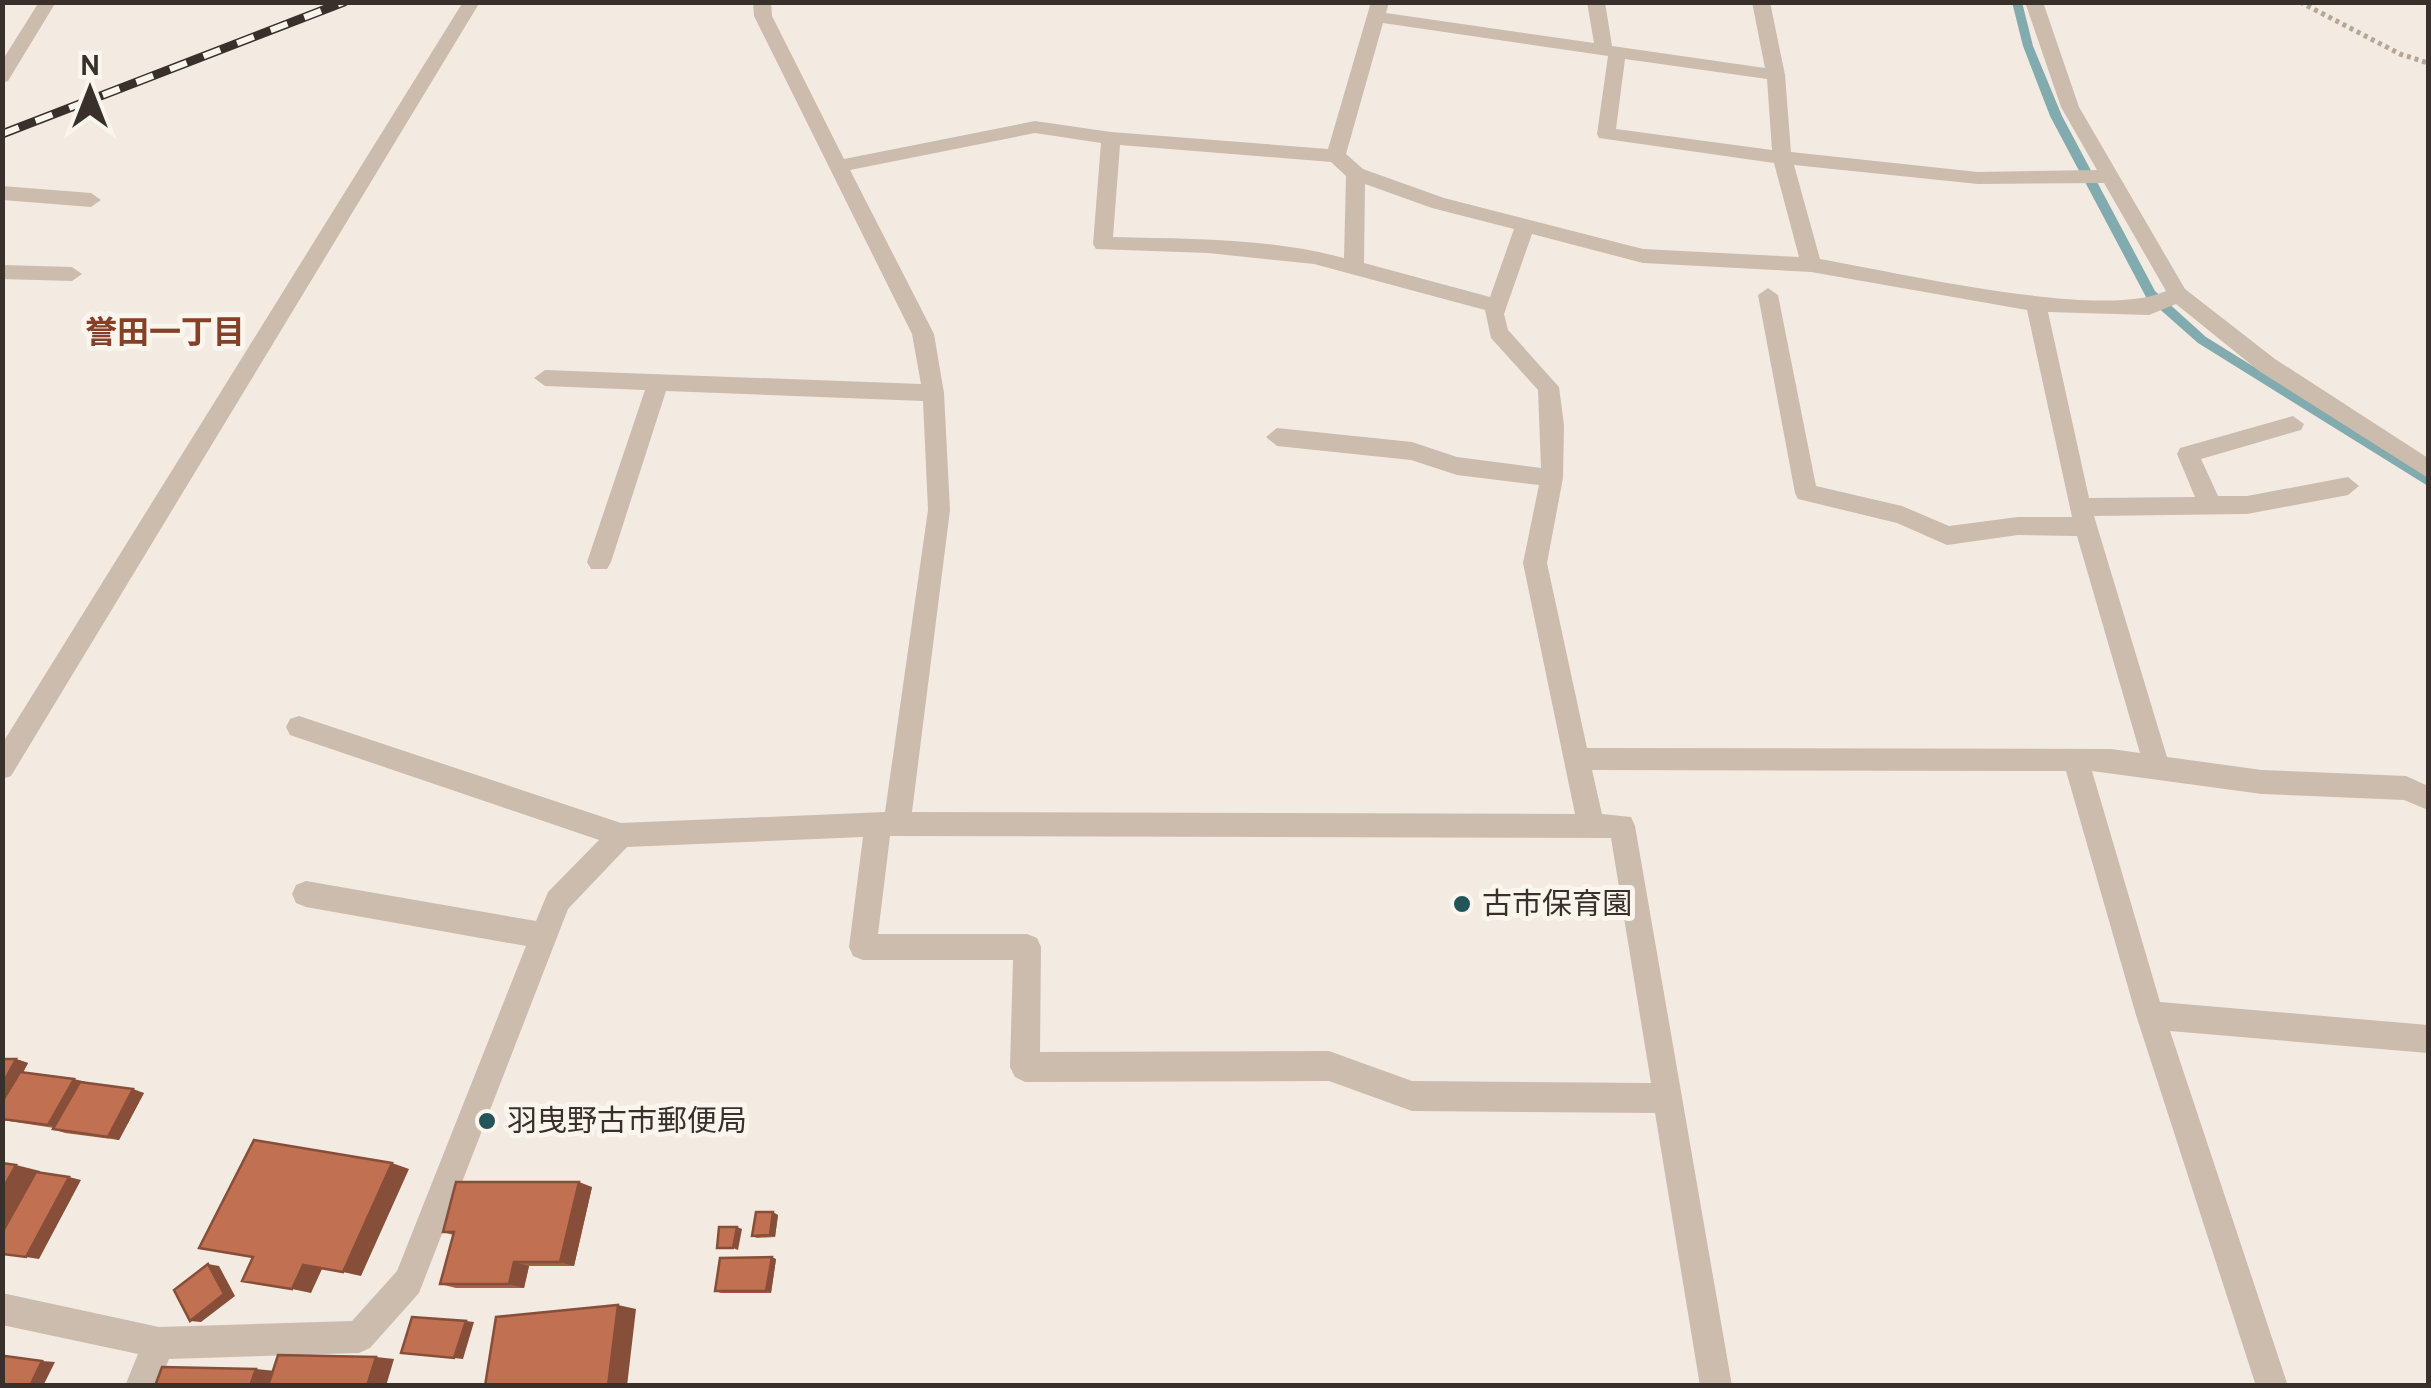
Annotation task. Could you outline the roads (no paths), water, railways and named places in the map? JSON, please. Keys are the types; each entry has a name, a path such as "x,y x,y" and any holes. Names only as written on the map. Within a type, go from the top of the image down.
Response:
{"street":[{"path":"2,77 48,2"},
{"path":"2,768 472,2"},
{"path":"762,2 764,16 923,334 933,393 940,510 888,825 863,947 1027,947 1025,1067 1329,1066 1412,1096 1669,1098"},
{"path":"1596,2 1610,52 1606,134 1978,178 2110,176"},
{"path":"1761,2 1776,75 1782,156 1811,265"},
{"path":"2034,2 2070,107 2178,294 2266,364 2428,469"},
{"path":"1336,156 1377,10 1610,52 1776,75"},
{"path":"840,166 1035,127 1111,138 1336,156 1356,174 1439,203 1643,256 1811,265 2036,304 2149,308 2178,294"},
{"path":"1111,138 1103,244 1208,246 1314,257 1497,306"},
{"path":"1354,268 1356,174"},
{"path":"2,193 91,200"},
{"path":"1526,224 1494,314 1498,333 1548,387 1553,425 1552,478 1535,563 1591,826"},
{"path":"2,272 72,274"},
{"path":"1768,294 1806,493 1902,515 1947,536 2083,517 2247,506 2348,486"},
{"path":"2036,304 2083,517 2157,768"},
{"path":"545,378 933,393"},
{"path":"600,562 658,382"},
{"path":"2211,506 2188,454 2293,424"},
{"path":"1277,436 1412,450 1457,466 1552,478"},
{"path":"299,726 621,835 888,825 1622,826 1716,1386"},
{"path":"1577,759 2076,760 2262,782 2406,788 2428,798"},
{"path":"2076,760 2150,1014 2272,1386"},
{"path":"2,1309 159,1343 360,1337 408,1282 558,901 621,835"},
{"path":"306,894 544,936"},
{"path":"2150,1014 2428,1039"},
{"path":"142,1386 159,1343"}],"waterway":[{"path":"2017,2 2028,46 2056,116 2150,294 2202,340 2428,481"}],"railway":[{"path":"2,134 344,2"}],"place":[{"name":"古市保育園","path":"1462,904"},
{"name":"羽曳野古市郵便局","path":"487,1121"}],"district":[{"name":"誉田一丁目","path":"165,332"}]}
